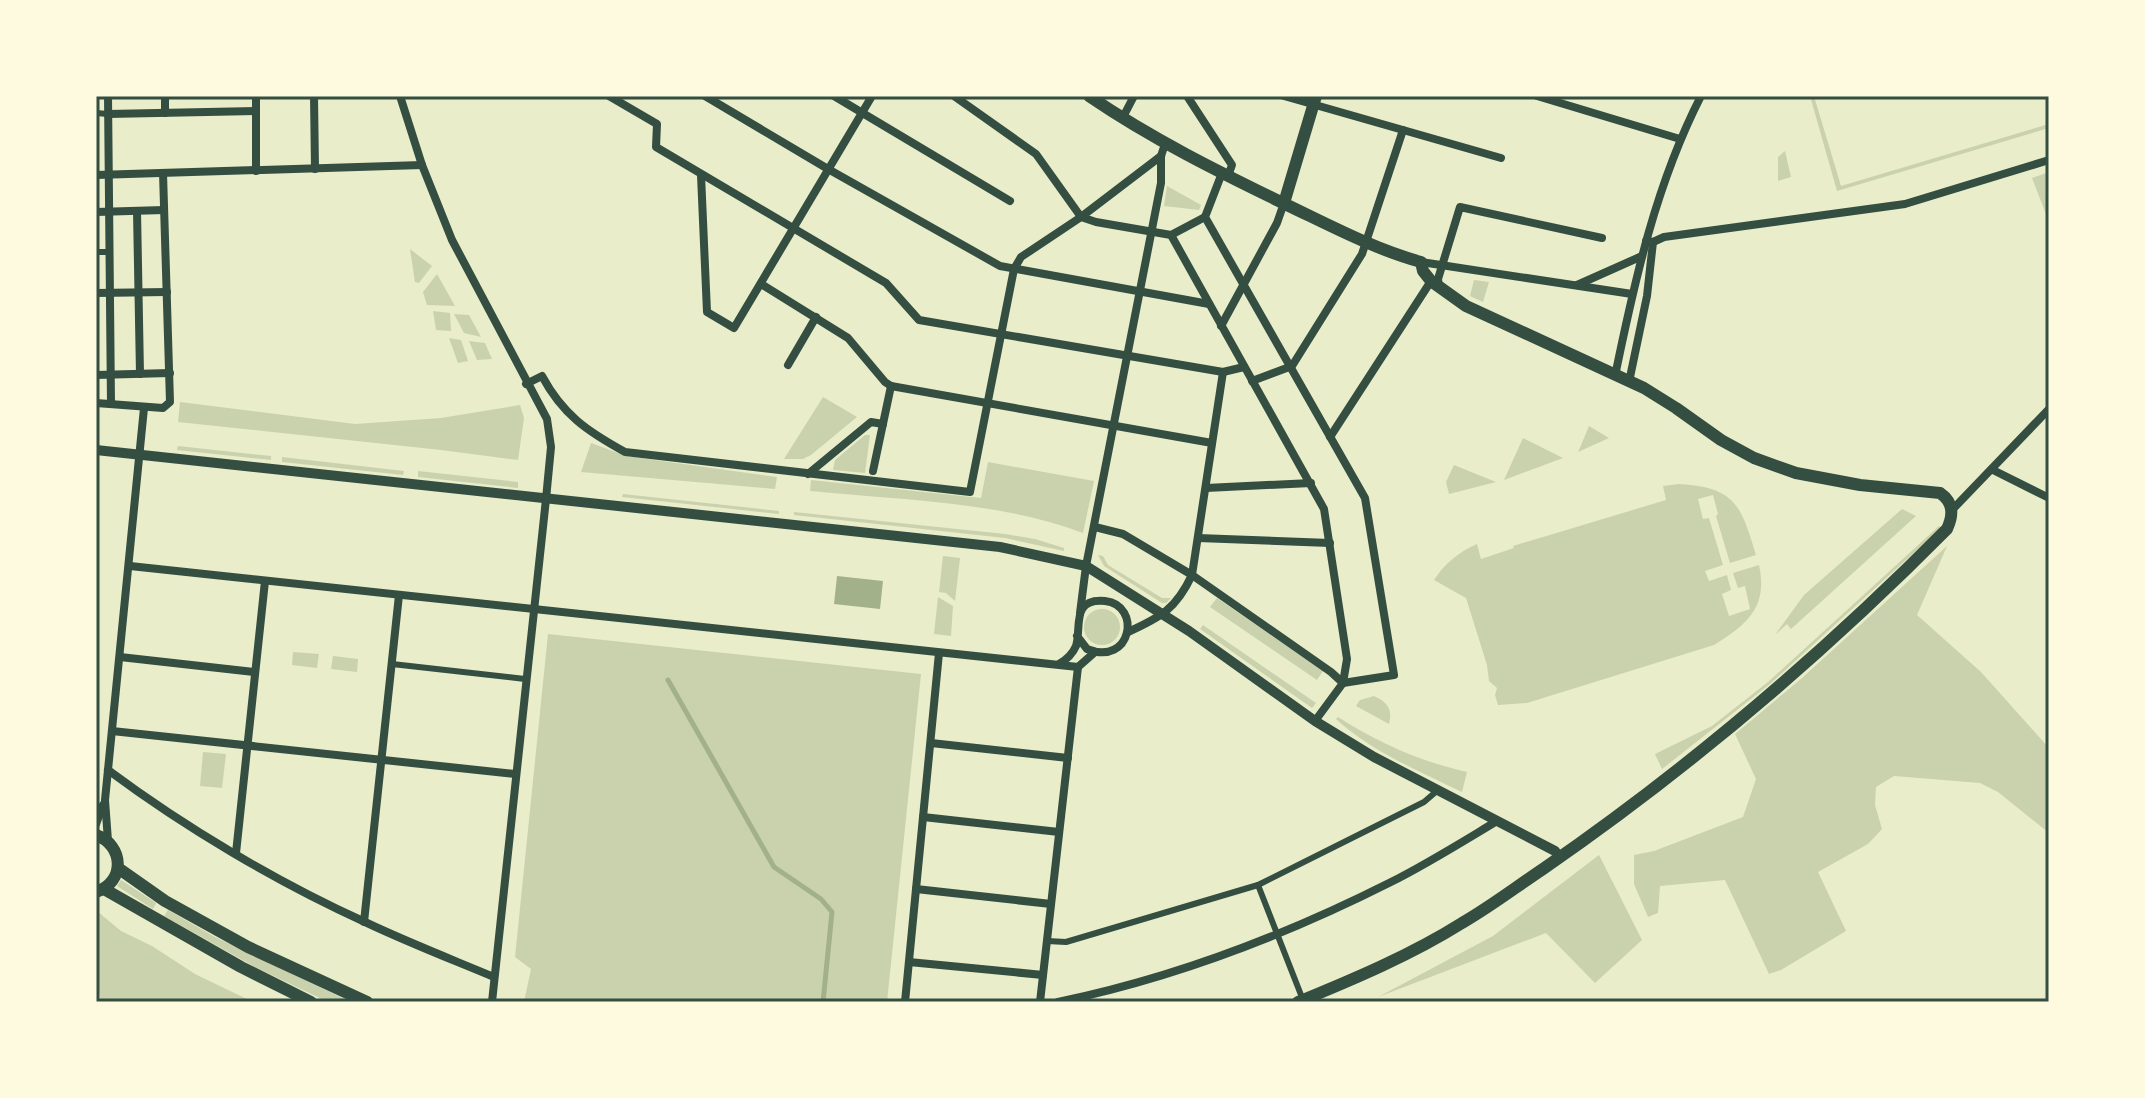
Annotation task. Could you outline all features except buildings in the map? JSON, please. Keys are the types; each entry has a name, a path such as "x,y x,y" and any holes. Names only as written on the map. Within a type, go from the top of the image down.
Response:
{"main road":[{"path":"1089,96 1163,150 1225,174 1366,243 1421,262 1423,271 1435,284 1466,306 1629,382 1754,458 1796,473 1860,485 1940,493 1949,499 1952,510 1952,520 1947,529 1832,639 1719,738 1598,831 1462,924 1384,965 1300,1001"},
{"path":"1284,203 1314,100"},
{"path":"100,890 111,884 118,868 116,852 102,838"},
{"path":"118,868 165,901 248,947 367,1002"},
{"path":"100,890 311,1002"}],"street":[{"path":"108,96 111,404"},
{"path":"165,96 165,113"},
{"path":"256,96 256,171"},
{"path":"314,96 315,169"},
{"path":"400,96 422,165 452,240 547,419 550,433 546,499 492,1002"},
{"path":"609,96 657,124 656,147 886,283 919,320 1223,372 1244,367"},
{"path":"705,96 989,261 1014,269 1209,304"},
{"path":"834,96 1010,201"},
{"path":"701,175 707,312 734,328 872,96"},
{"path":"954,96 1036,154 1081,217 1171,235 1205,217 1232,165 1187,96"},
{"path":"1122,119 1134,96"},
{"path":"1284,96 1314,100 1501,158"},
{"path":"1537,96 1680,139"},
{"path":"1615,376 1642,256 1650,241 1680,139 1701,96"},
{"path":"96,113 256,111"},
{"path":"1252,381 1292,366 1362,254 1403,130"},
{"path":"526,384 542,376 555,399 587,431 625,452 970,492 1014,269 1021,257 1081,217 1163,150"},
{"path":"1059,664 1075,647 1086,566 1161,183 1163,150"},
{"path":"1650,241 1905,204 2049,160"},
{"path":"96,175 422,165"},
{"path":"96,403 163,408 170,402 163,173"},
{"path":"1221,326 1277,223 1284,203"},
{"path":"1330,437 1438,279 1460,207 1602,238"},
{"path":"96,212 164,210"},
{"path":"137,211 140,374"},
{"path":"1205,217 1365,498 1394,675 1343,683"},
{"path":"1171,235 1324,509 1347,659 1343,683 1315,721"},
{"path":"1629,382 1647,296 1650,241"},
{"path":"96,252 109,252"},
{"path":"1576,285 1642,256"},
{"path":"1421,262 1632,294"},
{"path":"761,284 848,338 891,386 1212,443"},
{"path":"96,293 167,292"},
{"path":"788,365 816,317"},
{"path":"1128,632 1164,615 1182,597 1192,575 1223,372"},
{"path":"96,375 170,373"},
{"path":"873,471 891,386"},
{"path":"102,838 144,408"},
{"path":"1952,510 2049,409"},
{"path":"808,474 871,422 883,424"},
{"path":"96,450 1000,547 1086,566 1164,615 1315,721 1374,757 1555,851 1559,857"},
{"path":"1993,470 2049,498"},
{"path":"1206,488 1311,483"},
{"path":"1095,527 1123,534 1192,575 1343,683"},
{"path":"1198,538 1330,543"},
{"path":"130,566 1078,667"},
{"path":"236,853 265,581"},
{"path":"364,922 399,595"},
{"path":"1077,636 1087,649 1112,652 1125,640 1128,632 1125,614 1111,603 1094,602 1080,613"},
{"path":"1040,1002 1078,667 1095,652"},
{"path":"905,1002 939,653"},
{"path":"120,657 254,672"},
{"path":"392,664 525,679"},
{"path":"112,731 515,774"},
{"path":"931,743 1068,758"},
{"path":"108,770 236,853 364,922 494,977"},
{"path":"1047,941 1066,942 1258,885 1424,802 1438,790"},
{"path":"96,824 105,800"},
{"path":"923,817 1059,832"},
{"path":"1058,1002 1159,976 1277,936 1393,881 1497,821"},
{"path":"1258,885 1300,1001"},
{"path":"916,889 1051,904"},
{"path":"909,962 1043,975"}],"shaded area":[{"path":"1810,96 1814,96 1841,186 2049,124 2049,128 1837,191"},
{"path":"1785,151 1791,177 1778,181 1778,157"},
{"path":"2049,172 2049,222 2032,178"},
{"path":"1167,186 1201,205 1199,210 1164,206"},
{"path":"410,249 432,266 419,283 415,282"},
{"path":"437,274 455,306 427,305 423,292"},
{"path":"1474,280 1489,282 1483,302 1470,296"},
{"path":"433,311 450,313 451,331 436,330"},
{"path":"454,314 469,315 481,337 464,333"},
{"path":"449,338 461,340 468,361 458,363"},
{"path":"469,341 485,343 492,359 477,360"},
{"path":"823,397 857,417 811,455 803,459 784,459"},
{"path":"180,402 355,424 441,418 520,405 524,418 518,460 178,422"},
{"path":"1589,426 1609,438 1578,452 1579,450"},
{"path":"865,435 870,435 865,473 833,470 835,460"},
{"path":"1523,438 1563,458 1504,480"},
{"path":"591,443 626,456 777,477 775,489 581,472"},
{"path":"178,446 271,456 271,460 177,450"},
{"path":"282,457 404,471 403,475 282,462"},
{"path":"988,462 1094,481 1083,533 1051,522 983,508 810,491 811,480 981,498"},
{"path":"1454,465 1496,482 1449,494 1446,482"},
{"path":"418,471 518,482 518,488 418,477"},
{"path":"1679,484 1713,489 1724,495 1733,502 1746,524 1756,555 1730,563 1713,495 1698,499 1703,519 1709,518 1723,565 1705,571 1709,581 1727,575 1731,590 1722,594 1729,616 1750,609 1745,586 1738,588 1733,573 1759,565 1761,592 1746,622 1714,645 1527,703 1498,705 1495,695 1497,688 1489,681 1466,598 1434,580 1443,568 1458,554 1477,544 1481,559 1513,546 1666,500 1663,486"},
{"path":"623,494 779,511 779,514 622,497"},
{"path":"1902,509 1916,516 1791,629 1787,624 1775,635 1804,595"},
{"path":"794,512 1005,534 1035,539 1064,548 1064,551 1005,538 794,515"},
{"path":"1939,526 1941,528 1770,684 1662,769 1655,754 1712,726 1768,682"},
{"path":"1947,546 1917,615 1981,672 2049,748 2049,833 1998,792 1980,783 1894,776 1876,787 1875,805 1882,829 1868,844 1818,872 1846,931 1781,970 1769,974 1725,880 1660,886 1658,913 1648,917 1634,884 1634,855 1654,851 1743,817 1756,779 1735,734 1802,678"},
{"path":"1098,555 1103,556 1108,565 1162,598 1171,598 1162,603 1104,566"},
{"path":"943,556 960,558 955,601 946,593 939,592"},
{"path":"837,576 883,581 880,609 834,604"},
{"path":"938,597 953,606 951,636 934,634"},
{"path":"1217,598 1323,671 1317,680 1210,607"},
{"path":"1102,609 1115,614 1120,627 1115,640 1102,645 1089,640 1084,627 1089,614"},
{"path":"1203,625 1316,703 1312,708 1200,629"},
{"path":"548,634 921,674 887,1002 524,1002 531,969 515,957"},
{"path":"293,652 319,654 317,668 292,665"},
{"path":"333,656 358,659 357,672 331,669"},
{"path":"1374,696 1388,707 1389,724 1356,706 1360,700"},
{"path":"1338,717 1400,750 1467,772 1462,792 1380,751 1350,731 1336,719"},
{"path":"203,752 226,754 222,788 200,786"},
{"path":"1599,855 1642,940 1595,983 1546,933 1378,997 1493,936"},
{"path":"121,880 156,903 153,909 117,886"},
{"path":"168,910 215,937 351,1002 328,1002 257,968 164,916"},
{"path":"97,911 121,931 152,946 195,974 253,1002 101,1002 96,975"}],"waterway":[{"path":"668,680 774,867 821,899 832,912 823,1002"}]}
